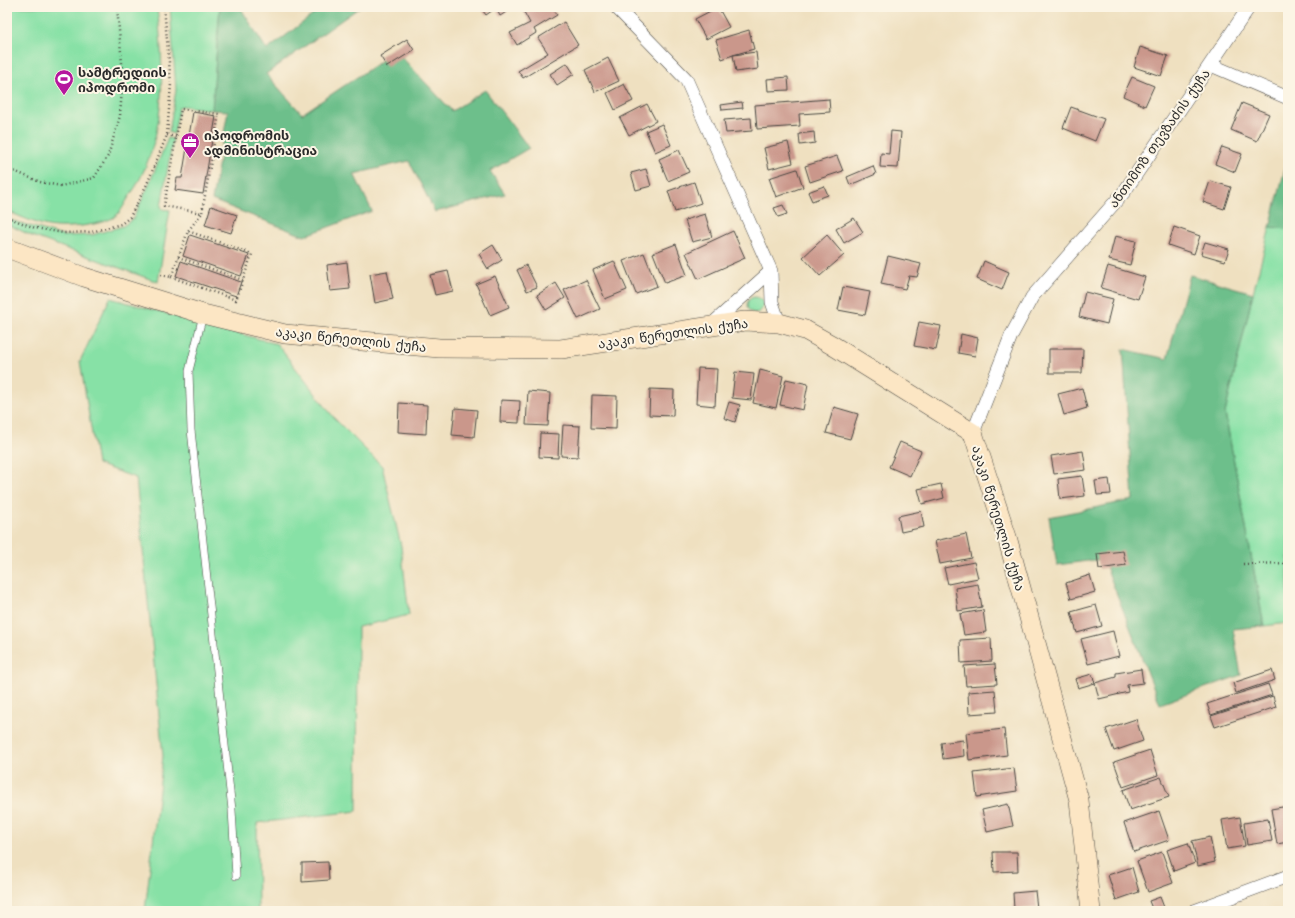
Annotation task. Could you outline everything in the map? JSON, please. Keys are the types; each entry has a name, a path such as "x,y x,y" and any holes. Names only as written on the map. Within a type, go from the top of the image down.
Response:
{"street":[{"path":"616,7 686,79 771,271 772,302 779,322"},
{"name":"ანთიმოზ თევზაძის ქუჩა","path":"973,433 1011,336 1032,297 1124,192 1249,7"},
{"path":"1211,65 1288,98"},
{"name":"აკაკი წერეთლის ქუჩა","path":"7,248 84,277 203,314 285,334 439,348 561,349 746,321 779,322 805,330 832,345 973,433 1007,537 1079,800 1091,911"},
{"path":"709,326 771,271"},
{"path":"1194,911 1288,876"}],"lane":[{"path":"203,314 190,371 192,430 232,810 236,876"}],"path":[{"path":"7,168 40,182 61,186 94,178 108,156 120,116 123,75 116,7"},
{"path":"7,217 35,228 64,233 91,232 121,224 130,217 147,184 167,135 171,84 164,7"},
{"path":"170,278 188,231 202,212 219,114 181,109 164,206 202,212"},
{"path":"167,135 176,137"},
{"path":"161,276 236,300 252,254 188,231"},
{"path":"178,257 244,280"},
{"path":"1243,564 1288,563"}],"green space":[{"name":"სამტრედიის იპოდრომი","path":"7,7 157,7 160,31 162,81 157,130 151,153 141,176 120,211 112,218 88,225 56,227 37,223 7,211"},
{"path":"170,7 220,7 212,110 183,106 179,107 174,134 169,132 176,90"},
{"path":"220,7 240,7 267,50 323,7 360,7 266,74 302,114 396,51 452,111 485,90 529,148 490,171 505,194 435,212 409,161 354,174 372,211 304,236 212,200 228,111 212,110"},
{"path":"168,138 173,139 161,206 162,209 170,210 158,282 32,236 7,224 7,219 63,236 92,235 123,226 133,219"},
{"path":"1288,157 1288,229 1270,227"},
{"path":"1270,227 1288,229 1288,623 1264,626 1225,413"},
{"path":"1190,275 1253,293 1225,413 1264,626 1233,629 1241,675 1160,704 1103,559 1057,565 1049,517 1133,500 1123,349 1167,359"},
{"path":"755,297 762,302 763,305 758,312 755,313 748,308 747,305 752,298"},
{"path":"110,298 277,344 335,419 382,466 401,546 409,615 358,627 357,811 257,823 258,911 145,911 163,756 136,478 97,464 80,361"}],"building":[{"path":"480,7 514,7 500,16 496,8 486,15"},
{"path":"532,7 552,7 557,15 534,29 536,33 517,45 510,33 530,23 524,12"},
{"path":"718,7 729,27 706,39 695,19"},
{"path":"564,22 578,45 523,78 518,71 548,53 538,38"},
{"path":"749,30 754,49 722,59 716,40"},
{"path":"407,39 414,50 387,67 380,56"},
{"path":"1140,47 1168,56 1161,76 1134,67"},
{"path":"756,52 758,69 736,72 733,55"},
{"path":"608,58 619,81 595,92 585,70"},
{"path":"567,63 574,74 557,85 550,74"},
{"path":"788,77 789,90 768,91 767,79"},
{"path":"1132,77 1154,86 1145,106 1123,96"},
{"path":"624,84 633,101 615,110 607,93"},
{"path":"829,99 830,112 799,114 800,126 757,129 755,105"},
{"path":"742,102 743,108 722,110 721,105"},
{"path":"1242,103 1269,114 1257,141 1231,130"},
{"path":"647,104 656,121 629,135 620,118"},
{"path":"1071,107 1104,119 1095,141 1063,128"},
{"path":"193,112 216,116 203,194 175,190 177,178 182,178"},
{"path":"751,118 752,131 726,133 724,120"},
{"path":"662,124 671,145 655,152 646,131"},
{"path":"891,131 901,132 898,168 880,167 881,153 889,154"},
{"path":"814,132 815,143 800,145 799,134"},
{"path":"788,142 793,163 769,169 764,148"},
{"path":"1222,147 1242,154 1235,172 1215,164"},
{"path":"679,150 689,172 668,181 659,159"},
{"path":"837,156 843,171 810,182 805,166"},
{"path":"873,166 876,174 850,185 847,177"},
{"path":"646,169 651,186 636,190 631,173"},
{"path":"797,169 803,187 776,197 769,178"},
{"path":"1210,181 1231,187 1224,209 1203,202"},
{"path":"694,182 701,203 675,212 668,191"},
{"path":"824,186 828,195 812,201 808,192"},
{"path":"783,205 787,214 778,217 774,208"},
{"path":"211,206 237,215 231,233 205,225"},
{"path":"705,214 712,237 692,242 685,220"},
{"path":"854,218 863,232 844,243 836,229"},
{"path":"1174,227 1200,236 1194,254 1168,245"},
{"path":"733,231 745,258 698,279 686,253"},
{"path":"190,235 249,255 241,276 183,256"},
{"path":"827,235 844,255 820,276 803,257"},
{"path":"1115,236 1136,241 1130,265 1109,260"},
{"path":"1205,242 1229,249 1225,261 1201,254"},
{"path":"676,244 687,275 665,283 653,253"},
{"path":"493,245 502,260 488,269 479,254"},
{"path":"644,253 657,286 636,294 623,261"},
{"path":"888,256 921,264 917,277 909,276 905,289 881,284"},
{"path":"181,261 241,282 236,296 176,276"},
{"path":"614,261 627,290 605,299 593,270"},
{"path":"984,261 1009,272 1002,290 977,279"},
{"path":"347,262 350,289 330,291 327,265"},
{"path":"526,265 537,287 527,291 517,270"},
{"path":"1108,266 1145,277 1138,299 1101,288"},
{"path":"387,271 393,299 375,303 370,274"},
{"path":"448,271 453,291 435,295 430,275"},
{"path":"495,276 509,307 490,315 476,284"},
{"path":"586,280 600,309 578,319 564,290"},
{"path":"556,283 565,298 546,310 537,295"},
{"path":"843,287 870,292 865,315 838,310"},
{"path":"1085,292 1113,299 1107,324 1079,317"},
{"path":"919,322 941,326 936,350 914,346"},
{"path":"961,334 978,338 975,356 958,353"},
{"path":"1049,349 1083,349 1082,373 1049,373"},
{"path":"698,368 717,369 715,406 696,404"},
{"path":"760,370 783,376 776,408 753,403"},
{"path":"735,372 754,374 751,400 732,398"},
{"path":"786,379 808,384 803,410 780,405"},
{"path":"1082,388 1087,408 1064,415 1058,394"},
{"path":"650,389 674,390 673,416 649,415"},
{"path":"528,391 550,393 548,426 526,425"},
{"path":"592,395 617,396 616,429 591,428"},
{"path":"501,400 520,401 519,423 500,422"},
{"path":"729,402 740,405 735,422 724,418"},
{"path":"399,403 427,405 426,434 398,432"},
{"path":"834,407 858,414 850,439 826,433"},
{"path":"455,408 477,410 474,437 452,435"},
{"path":"563,425 580,426 578,457 561,456"},
{"path":"540,433 559,434 558,458 539,457"},
{"path":"900,442 921,451 910,476 889,467"},
{"path":"1083,451 1086,470 1054,474 1051,456"},
{"path":"1082,476 1085,496 1060,499 1058,479"},
{"path":"1109,479 1111,494 1097,495 1095,481"},
{"path":"941,484 944,498 922,504 918,489"},
{"path":"921,511 924,527 901,532 898,516"},
{"path":"966,534 971,558 940,564 935,541"},
{"path":"1123,551 1126,565 1099,569 1097,554"},
{"path":"974,562 978,578 948,584 944,568"},
{"path":"1090,575 1095,592 1071,599 1066,583"},
{"path":"978,584 982,607 958,611 955,588"},
{"path":"1096,605 1102,626 1077,633 1071,612"},
{"path":"983,610 986,632 964,635 960,614"},
{"path":"1113,631 1119,656 1088,664 1081,639"},
{"path":"991,638 992,661 961,663 960,640"},
{"path":"995,664 997,684 966,686 964,666"},
{"path":"1141,669 1143,683 1127,685 1128,692 1099,699 1095,683 1116,677 1116,673"},
{"path":"1272,670 1275,680 1236,693 1233,683"},
{"path":"1092,674 1095,683 1078,688 1075,679"},
{"path":"1268,684 1272,695 1211,715 1207,704"},
{"path":"995,690 997,712 969,714 968,692"},
{"path":"1273,696 1276,707 1215,727 1211,716"},
{"path":"1136,719 1143,741 1114,751 1106,729"},
{"path":"1004,729 1007,755 969,760 966,733"},
{"path":"963,740 964,756 943,759 941,743"},
{"path":"1150,750 1158,775 1123,787 1114,762"},
{"path":"1014,768 1017,791 977,797 974,773"},
{"path":"1161,777 1169,797 1130,810 1123,790"},
{"path":"1008,804 1013,826 987,832 982,810"},
{"path":"1288,806 1288,842 1277,844 1271,809"},
{"path":"1159,811 1169,840 1134,852 1124,823"},
{"path":"1240,817 1245,846 1227,849 1222,820"},
{"path":"1268,819 1272,841 1247,845 1244,823"},
{"path":"1210,837 1215,862 1198,866 1192,841"},
{"path":"1188,843 1195,863 1174,871 1167,850"},
{"path":"993,852 1017,852 1018,871 994,872"},
{"path":"1162,852 1173,883 1148,892 1137,861"},
{"path":"328,862 329,880 302,882 302,863"},
{"path":"1132,867 1139,892 1116,900 1108,875"},
{"path":"1035,891 1037,908 1014,909 1013,893"},
{"path":"1160,897 1165,910 1153,911 1149,901"}],"place":[{"name":"სამტრედიის იპოდრომი","path":"64,96"},
{"name":"იპოდრომის ადმინისტრაცია","path":"190,159"}]}
